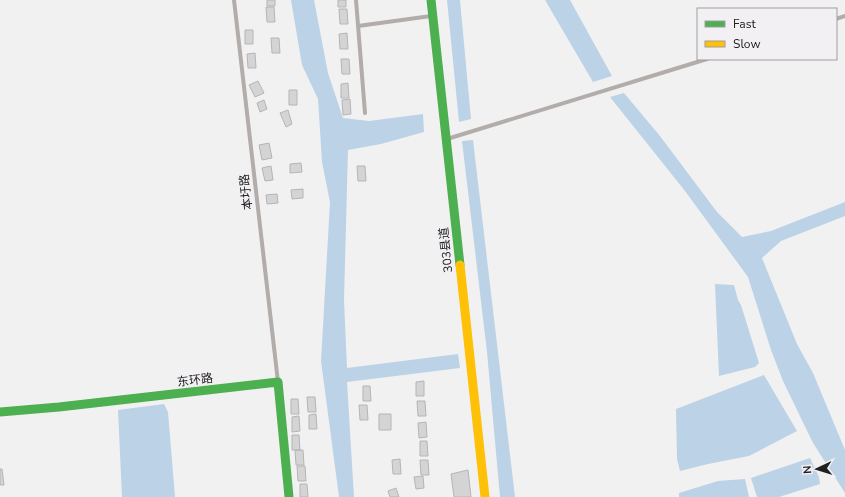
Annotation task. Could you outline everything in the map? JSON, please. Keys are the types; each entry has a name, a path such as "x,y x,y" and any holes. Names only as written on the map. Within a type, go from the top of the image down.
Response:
{"main road":[{"name":"303县道","path":"432,0 485,497"},
{"name":"东环路","path":"0,412 60,408 278,382"},
{"path":"278,382 289,497"}],"lane":[{"name":"本圩路","path":"234,0 278,382"},
{"path":"356,0 366,113"},
{"path":"358,26 433,16"},
{"path":"446,139 703,60"}],"water":[{"path":"291,0 314,0 328,73 343,118 369,121 423,114 424,132 381,144 348,150 344,300 347,368 458,354 460,368 347,382 354,497 339,497 321,361 330,202 322,162 318,99 302,65"},
{"path":"447,0 460,0 471,119 459,122"},
{"path":"545,0 570,0 612,76 593,82"},
{"path":"624,93 660,136 717,212 742,237 771,231 845,202 845,216 781,241 762,258 797,344 813,373 845,450 845,493 813,443 783,381 771,350 748,277 685,191 610,97"},
{"path":"473,140 515,497 500,497 487,352 462,141"},
{"path":"715,284 734,285 759,363 755,367 719,376"},
{"path":"764,375 797,431 749,456 680,471 677,459 676,409"},
{"path":"164,404 168,412 175,497 122,497 118,410"},
{"path":"810,458 819,477 820,484 779,497 757,497 751,478"},
{"path":"745,479 749,497 679,497 679,493 718,481"}],"building":[{"path":"267,0 275,0 275,6 267,6"},
{"path":"338,0 346,0 346,7 338,7"},
{"path":"266,7 274,7 275,22 267,22"},
{"path":"339,9 347,9 348,24 340,24"},
{"path":"245,30 253,30 253,44 245,44"},
{"path":"347,33 348,49 340,49 339,34"},
{"path":"271,38 279,38 280,53 272,53"},
{"path":"255,53 256,68 248,68 247,54"},
{"path":"341,59 349,59 350,74 342,74"},
{"path":"258,81 264,93 255,97 249,85"},
{"path":"348,83 349,98 341,98 341,84"},
{"path":"289,90 297,90 297,105 289,105"},
{"path":"350,99 351,114 343,115 342,100"},
{"path":"264,100 267,109 260,112 257,103"},
{"path":"288,110 292,124 286,127 280,113"},
{"path":"269,143 272,158 262,160 259,145"},
{"path":"301,163 302,172 290,173 290,164"},
{"path":"271,166 273,180 265,181 262,168"},
{"path":"357,166 365,166 366,181 358,181"},
{"path":"303,189 303,198 292,199 291,190"},
{"path":"277,194 278,203 267,204 266,195"},
{"path":"424,381 424,396 416,396 416,382"},
{"path":"363,386 370,386 371,401 363,401"},
{"path":"307,397 315,397 316,412 308,412"},
{"path":"291,399 298,399 299,414 291,414"},
{"path":"417,401 425,401 426,416 418,416"},
{"path":"359,405 367,405 368,420 360,420"},
{"path":"316,414 317,429 309,429 309,415"},
{"path":"379,414 391,414 391,430 379,430"},
{"path":"299,416 300,431 292,432 292,417"},
{"path":"426,422 427,437 419,438 418,423"},
{"path":"292,435 299,435 300,450 292,450"},
{"path":"420,441 427,441 428,456 420,456"},
{"path":"295,450 303,450 304,465 296,465"},
{"path":"400,459 401,474 393,474 392,460"},
{"path":"420,460 428,460 429,475 421,475"},
{"path":"297,466 305,466 306,481 298,481"},
{"path":"0,469 2,469 4,485 0,485"},
{"path":"468,470 471,497 454,497 451,474"},
{"path":"423,476 424,488 416,489 414,477"},
{"path":"300,484 307,484 308,497 300,497"},
{"path":"396,488 399,497 390,497 388,491"}],"traffic: fast":[{"path":"431,0 460,265"},
{"path":"0,412 59,407 278,382 289,497"}],"traffic: slow":[{"path":"460,265 485,497"}]}
